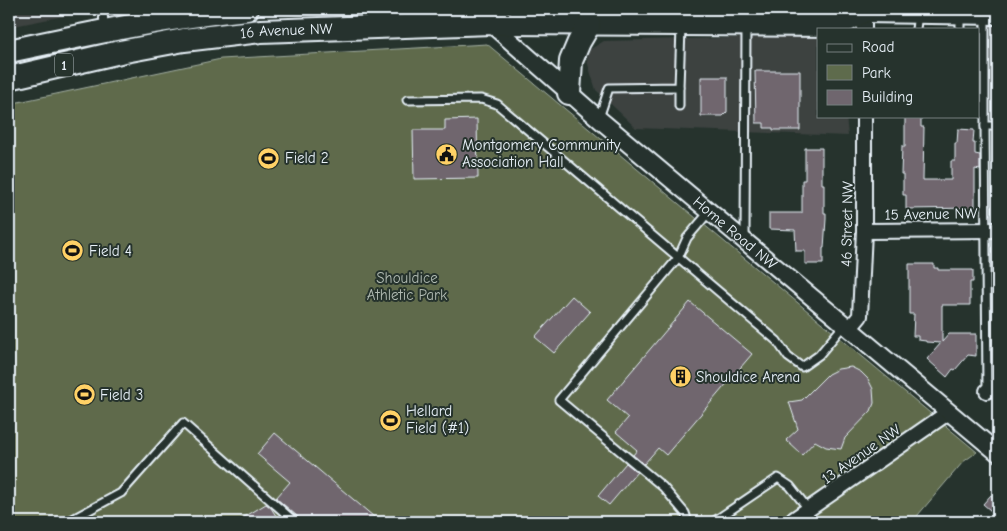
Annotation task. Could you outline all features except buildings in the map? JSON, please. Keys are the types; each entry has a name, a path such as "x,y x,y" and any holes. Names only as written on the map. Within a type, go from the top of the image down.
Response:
{"highway":[{"name":"16 Avenue NW","path":"9,52 104,19 247,9"},
{"name":"16 Avenue NW","path":"9,78 120,52 184,40 261,31 492,23 839,25 864,14 917,20 960,21 989,12"},
{"path":"569,93 571,61 590,25"}],"street":[{"name":"Home Road NW","path":"474,9 599,119 998,453"},
{"name":"46 Street NW","path":"848,326 860,316 864,232 864,118"},
{"name":"15 Avenue NW","path":"864,232 992,230"},
{"name":"13 Avenue NW","path":"790,522 949,412"}],"lane":[{"path":"989,12 985,126 992,230 993,388"},
{"path":"679,106 681,25"},
{"path":"745,242 746,25"},
{"path":"599,119 609,88 679,87"},
{"path":"407,100 481,99 497,104 777,341 788,357 802,367 819,355 848,326"},
{"path":"985,126 998,126"},
{"path":"688,522 685,513 662,487 559,400 678,258 687,238 710,212"},
{"path":"67,522 121,492 184,423 295,522"},
{"path":"713,522 778,478 790,486 809,510"}],"shaded area":[{"path":"9,9 99,9 9,27"},
{"path":"983,9 998,9 998,119 982,119 982,104 980,104 980,36 982,36"},
{"path":"817,36 817,118 846,118 848,136 636,128 596,90 587,61 589,50 604,41"}],"green space":[{"name":"Shouldice Athletic Park","path":"487,44 977,452 963,462 912,522 9,522 9,104 221,59"}],"place":[{"name":"Montgomery Community Association Hall","path":"446,154"},
{"name":"Field 2","path":"269,158"},
{"name":"Field 4","path":"73,251"},
{"name":"Shouldice Arena","path":"680,377"},
{"name":"Field 3","path":"84,395"},
{"name":"Hellard Field (#1)","path":"390,420"}]}
